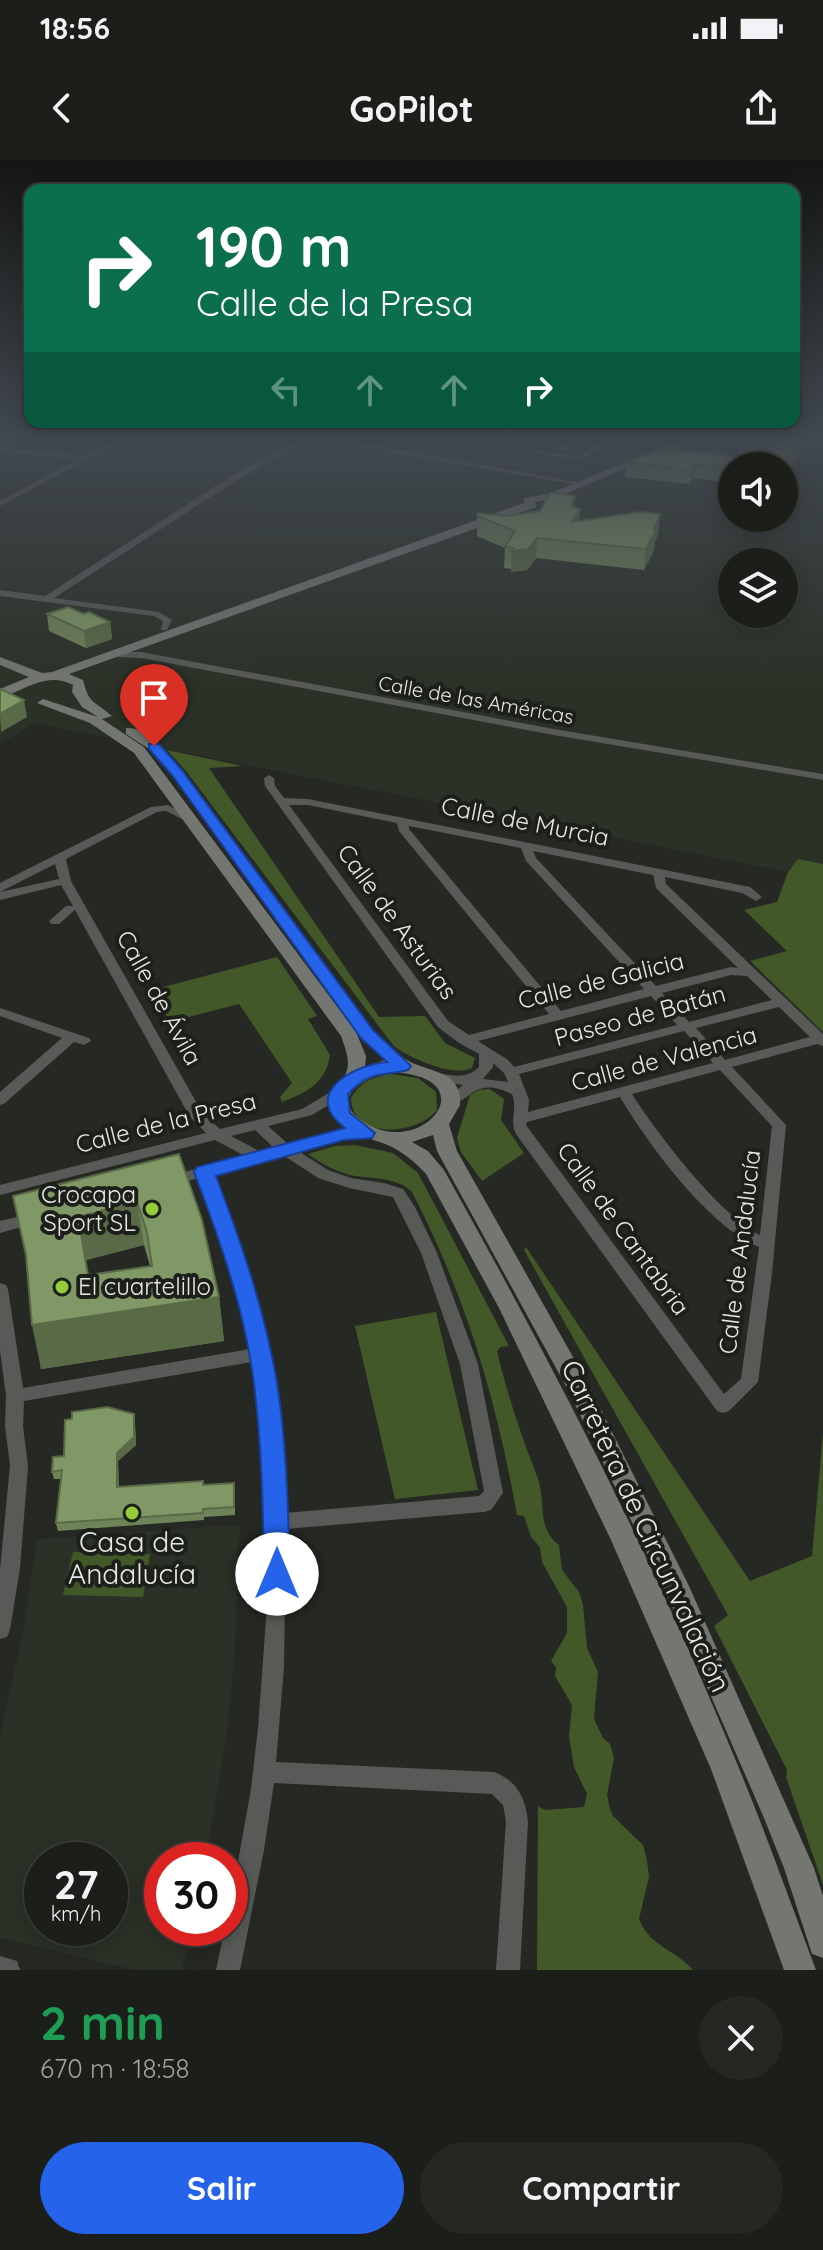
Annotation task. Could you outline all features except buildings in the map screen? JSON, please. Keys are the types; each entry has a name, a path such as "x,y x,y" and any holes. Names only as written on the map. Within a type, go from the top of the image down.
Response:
{"main road":[{"path":"0,694 486,519"},
{"path":"0,701 64,700 76,686 76,669 102,656"},
{"path":"0,661 22,672 47,676 76,686 95,710 154,746 367,1034 402,1066"},
{"path":"0,670 11,676 16,687 14,695 95,720 139,750 350,1036 357,1056 355,1075"},
{"path":"385,1066 402,1066 437,1077 445,1084 452,1100 447,1117 440,1124 409,1137 378,1136 341,1116 337,1104 339,1093 355,1075 385,1066"},
{"name":"Carretera de Circunvalación","path":"440,1124 447,1151 578,1386 676,1586 799,1868 823,1943"},
{"name":"Carretera de Circunvalación","path":"378,1136 421,1156 434,1170 510,1308 624,1540 719,1753 800,1970"}],"street":[{"path":"45,600 170,519"},
{"path":"0,593 156,614 168,620 164,628"},
{"name":"Calle de las Américas","path":"122,655 141,655 554,732 823,777"},
{"name":"Calle de Asturias","path":"269,778 270,786 443,1024 511,1072"},
{"name":"Calle de Murcia","path":"282,801 308,802 658,871 746,890 756,897"},
{"path":"0,888 155,809 168,808 190,820"},
{"path":"403,820 403,829 557,1015"},
{"name":"Calle de Andalucía","path":"526,845 530,859 779,1125 749,1382 723,1406"},
{"name":"Calle de Ávila","path":"59,856 65,881 197,1117 217,1135 259,1157"},
{"path":"39,866 65,881"},
{"path":"658,871 660,885 821,1041"},
{"path":"0,896 65,881"},
{"path":"55,921 70,909"},
{"name":"Calle de Galicia","path":"464,1040 731,971 749,972"},
{"name":"Paseo de Batán","path":"511,1072 781,1002"},
{"path":"0,1012 78,1039 0,1100"},
{"name":"Calle de Valencia","path":"520,1119 721,1063 821,1041"},
{"path":"437,1077 453,1080 475,1078 486,1067 486,1053"},
{"name":"Calle de Cantabria","path":"511,1072 523,1109 521,1131 723,1406"},
{"path":"452,1100 473,1083 485,1081 520,1092"},
{"path":"624,1092 635,1110 724,1218 746,1237 767,1244"},
{"name":"Calle de la Presa","path":"0,1190 307,1112 339,1093"},
{"path":"258,1125 285,1150 335,1179 398,1193 429,1253 469,1364 494,1493 484,1504 277,1522"},
{"path":"160,1184 344,1134 378,1136"},
{"path":"204,1172 235,1253 259,1354 270,1415 277,1522 276,1631 265,1772 246,1892 228,1970"},
{"path":"0,1227 44,1215"},
{"path":"0,1289 19,1466 10,1568 0,1630"},
{"path":"9,1393 259,1354"},
{"path":"265,1772 494,1783 508,1790 515,1804 517,1821 508,1970"},
{"path":"0,1968 8,1970"}],"shaded area":[{"path":"0,519 718,519 718,532 798,532 798,519 823,519 823,864 798,859 788,872 34,723 0,744"},
{"path":"240,1525 234,1664 209,1842 144,1842 144,1946 187,1946 182,1970 136,1970 34,1946 128,1946 128,1842 24,1842 24,1944 0,1938 0,1736 23,1633 37,1539"}],"green space":[{"path":"167,750 243,766 209,768 379,1017 425,1016 445,1043 475,1058 472,1068 443,1069 420,1061 393,1045"},
{"path":"798,859 823,864 823,1032 750,961 787,951 744,910 777,902 788,872"},
{"path":"277,957 317,1016 308,1019 330,1055 324,1073 314,1086 282,1102 280,1097 292,1083 239,1004 169,1022 156,989"},
{"path":"390,1074 418,1078 436,1092 437,1110 415,1125 401,1129 387,1130 362,1122 354,1112 351,1098 368,1081"},
{"path":"490,1089 504,1099 501,1120 524,1153 482,1181 461,1152 457,1138 470,1095"},
{"path":"355,1145 393,1153 418,1173 509,1346 497,1351 505,1383 540,1485 547,1530 559,1545 562,1570 579,1592 587,1648 598,1672 594,1719 603,1738 610,1744 614,1758 607,1795 610,1809 613,1816 643,1845 647,1861 649,1877 639,1919 649,1936 693,1970 537,1970 538,1806 545,1810 584,1807 587,1794 574,1767 569,1736 572,1705 555,1676 556,1667 551,1661 567,1633 567,1607 542,1562 540,1547 531,1537 524,1516 517,1515 499,1430 477,1349 448,1270 412,1192 398,1183 339,1171 308,1154 335,1146"},
{"path":"526,1247 750,1581 812,1556 823,1433 823,1885 786,1777 787,1770 714,1626 728,1615 524,1250"},
{"path":"436,1312 478,1490 395,1499 355,1326"},
{"path":"73,1552 150,1554 143,1597 63,1595"}],"place":[{"name":"Crocapa Sport SL","path":"152,1209"},
{"name":"El cuartelillo","path":"62,1287"},
{"name":"Casa de Andalucía","path":"132,1513"}],"route":[{"path":"154,746 177,772 367,1034 402,1066 369,1069 355,1075 339,1093 337,1104 341,1116 351,1126 366,1133 344,1134 204,1172 235,1253 265,1382 277,1522 277,1574"}]}
